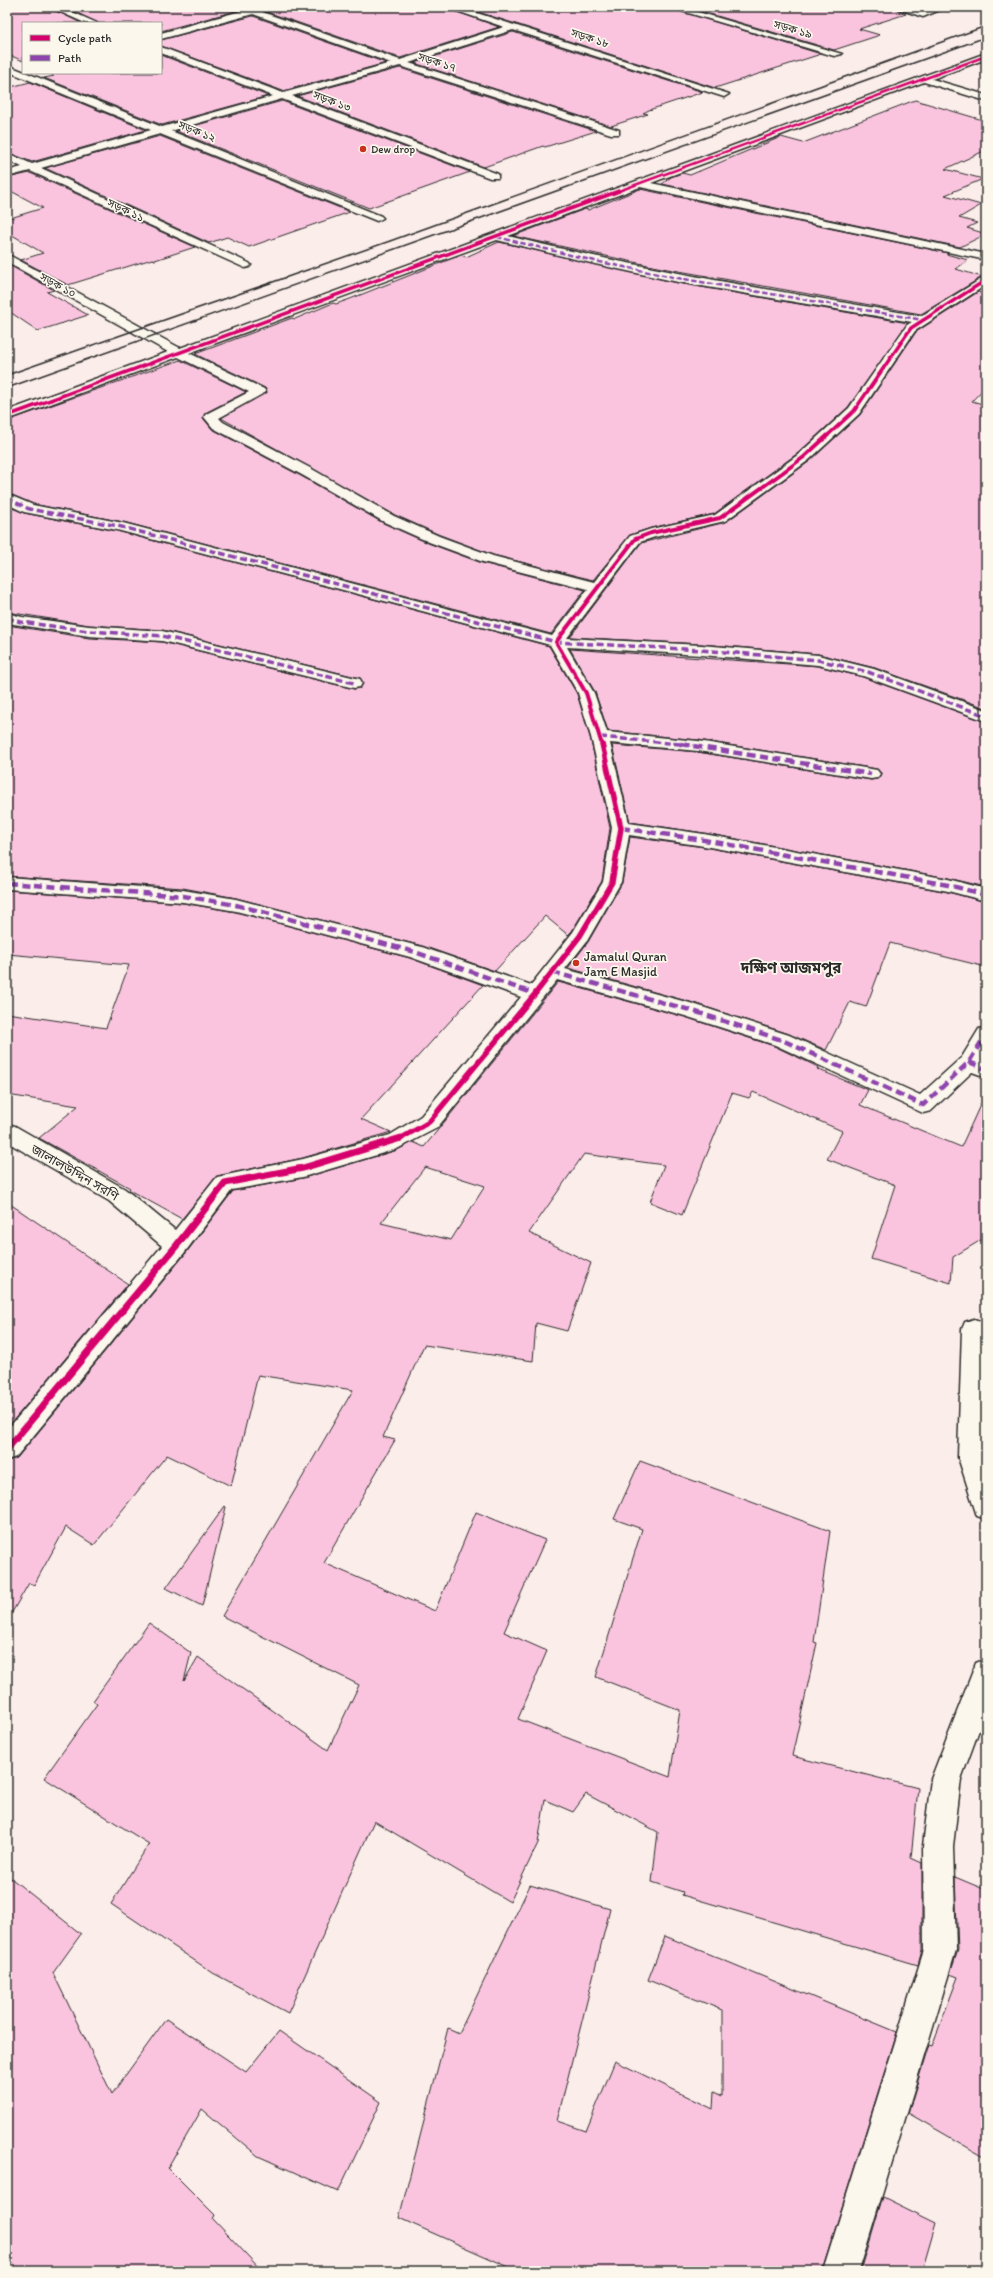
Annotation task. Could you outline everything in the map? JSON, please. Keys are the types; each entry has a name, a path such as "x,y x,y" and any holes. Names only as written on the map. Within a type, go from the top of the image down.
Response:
{"street":[{"path":"52,7 90,22"},
{"path":"162,36 268,7"},
{"name":"সড়ক ১৮","path":"449,7 724,94"},
{"name":"সড়ক ১৯","path":"672,7 837,54"},
{"path":"897,7 923,14 943,7"},
{"name":"সড়ক ১৭","path":"252,11 400,62 615,132"},
{"path":"7,174 284,96 514,27"},
{"name":"সড়ক ১৩","path":"162,50 494,176"},
{"path":"7,416 637,183 986,56"},
{"name":"সড়ক ১২","path":"7,68 22,74"},
{"name":"সড়ক ১২","path":"22,74 377,218"},
{"path":"923,79 986,98"},
{"name":"সড়ক ১১","path":"7,156 245,265"},
{"path":"637,183 986,257"},
{"path":"495,236 595,262 923,320"},
{"name":"সড়ক ১০","path":"8,258 179,353 259,392 211,417 218,425 306,472 389,519 434,539 488,559 597,587"},
{"path":"556,642 635,539 651,533 720,518 804,457 854,411 911,328 986,280"},
{"path":"7,498 29,509 118,526 556,642 700,650 818,660 868,672 986,716"},
{"path":"7,618 21,622 89,631 162,636 354,683"},
{"path":"7,1449 177,1245 225,1183 303,1168 397,1141 429,1122 535,994 580,936 612,882 621,828 600,737 586,693 556,642"},
{"path":"600,737 698,746 871,774"},
{"path":"621,828 704,840 948,885 986,895"},
{"path":"7,883 184,896 236,905 416,952 535,994"},
{"path":"552,972 690,1010 782,1040 923,1105 977,1066 986,1034"},
{"name":"জালালউদ্দিন সরণি","path":"7,1132 117,1194 177,1245"},
{"path":"974,1329 971,1457 986,1507"},
{"path":"841,2271 940,1950 938,1846 946,1779 986,1673"}],"building":[{"path":"7,7 48,7 79,22 22,22 22,61 7,54"},
{"path":"65,7 250,7 162,31 162,22 96,22"},
{"path":"271,7 444,7 499,27 400,58 267,12"},
{"path":"463,7 667,7 821,54 715,88"},
{"path":"686,7 892,7 906,14 859,29 880,35 834,50"},
{"path":"253,16 386,63 283,91 162,46 162,40"},
{"path":"513,32 703,92 649,110 643,113 648,114 611,126 414,63"},
{"path":"162,55 268,96 162,125 44,78 54,76 51,74 162,74"},
{"path":"400,68 596,131 545,147 543,146 484,167 297,96"},
{"path":"30,82 146,130 32,162 7,152 7,88"},
{"path":"915,100 986,121 986,150 945,169 983,179 945,195 981,205 959,218 977,223 967,228 986,234 960,247 662,184 671,177 682,173 690,175 781,137 803,143"},
{"path":"282,101 470,172 369,208 176,131"},
{"path":"160,136 350,212 249,247 227,237 209,243 45,168"},
{"path":"30,173 195,247 68,285 21,260 43,253 7,232 7,219 43,208 7,189 7,178"},
{"path":"640,189 948,253 946,254 968,260 956,269 982,277 921,314 662,268 513,236 585,209 588,210"},
{"path":"499,242 678,283 908,323 848,407 798,453 714,514 651,528 630,535 593,580 493,555 440,535 395,515 221,418 267,391 265,388 195,354 292,318 295,319 333,303 336,304 350,299 461,255 466,257"},
{"path":"7,264 54,290 47,292 88,315 38,331 7,310"},
{"path":"978,292 986,295 986,386 972,401 986,405 986,708 875,668 818,654 701,644 570,637 641,543 726,522 810,461 860,415 916,332"},
{"path":"180,360 246,392 205,413 203,418 212,429 301,476 383,523 428,543 482,563 585,590 551,634 123,522 33,504 7,493 7,421"},
{"path":"7,506 24,513 117,531 549,646 577,694 590,737 610,828 602,881 572,931 568,935 545,916 495,971 422,946 236,898 183,888 7,876 7,625 89,638 162,642 354,689 360,688 363,684 360,678 162,630 89,625 7,612"},
{"path":"570,649 818,666 863,677 986,722 986,887 948,878 704,833 630,822 612,745 698,752 871,780 877,779 882,774 877,769 698,740 608,731 595,692"},
{"path":"630,837 704,847 948,892 986,902 986,967 890,943 866,1007 850,1002 826,1050 789,1034 690,1002 568,968 588,942 622,883"},
{"path":"7,890 183,903 236,912 410,958 483,985 361,1119 391,1132 303,1158 217,1176 182,1219 129,1190 130,1188 39,1138 78,1106 7,1095 7,1013 106,1028 129,965 7,954"},
{"path":"558,982 685,1017 774,1046 818,1067 817,1069 868,1090 860,1105 961,1147 986,1092 986,1237 953,1257 951,1283 871,1259 895,1185 827,1159 842,1131 753,1092 749,1098 732,1093 682,1215 650,1202 664,1165 584,1154 529,1233 591,1263 567,1331 536,1323 533,1361 424,1345 383,1437 395,1440 324,1563 435,1611 476,1512 545,1540 504,1632 547,1651 518,1719 670,1777 680,1710 596,1677 642,1529 614,1519 640,1461 830,1531 814,1642 817,1643 792,1756 918,1788 911,1858 922,1863 922,1950 918,1965 682,1895 683,1892 652,1882 658,1832 586,1794 573,1812 545,1800 538,1843 510,1902 374,1821 288,2013 213,1973 111,1904 149,1844 44,1778 97,1704 93,1701 149,1623 191,1653 184,1681 198,1657 328,1750 359,1685 222,1616 353,1390 258,1375 231,1486 167,1455 94,1545 66,1527 34,1585 29,1583 7,1621 7,1461 17,1458 186,1253 233,1191 303,1178 397,1150 413,1142 424,1147","holes":["425,1167 485,1186 451,1240 381,1223"]},
{"path":"7,1202 128,1284 7,1428"},
{"path":"225,1506 226,1507 202,1606 166,1588"},
{"path":"7,1875 81,1934 53,1973 112,2094 166,2019 246,2072 279,2031 381,2102 338,2192 258,2156 202,2109 168,2168 215,2215 213,2219 262,2271 7,2271"},
{"path":"955,1877 986,1890 986,2158 908,2113 929,2045 932,2046 958,1977 950,1974 958,1950"},
{"path":"530,1885 610,1909 557,2121 586,2131 615,2061 713,2109 714,2092 722,2096 722,2010 648,1980 665,1936 897,2032 822,2271 518,2271 399,2218 448,2028 459,2033"},
{"path":"883,2197 936,2223 922,2271 861,2271"}],"railway":[{"path":"7,375 390,241 986,26"},
{"path":"7,388 986,37"}],"marked path":[{"path":"497,237 595,261 678,278 923,320"},
{"path":"7,498 29,509 118,526 556,642 701,650 818,660 868,672 986,716"},
{"path":"7,618 21,622 89,631 162,636 354,683"},
{"path":"600,737 698,746 871,774"},
{"path":"621,828 704,840 948,885 986,895"},
{"path":"7,883 183,896 236,905 415,952 535,994"},
{"path":"552,972 690,1010 782,1040 923,1105 969,1062 986,1034"},
{"path":"969,1062 986,1069"}],"cycle path":[{"path":"7,416 986,56"},
{"path":"7,1449 177,1245 225,1183 303,1168 397,1141 429,1122 535,994 580,936 612,882 621,828 600,737 586,693 556,642 635,539 651,533 720,518 804,457 854,411 911,328 986,280"}],"place":[{"name":"Dew drop","path":"363,149"},
{"name":"Jamalul Quran Jam E Masjid","path":"576,963"}],"district":[{"name":"দক্ষিণ আজমপুর","path":"791,968"}]}
